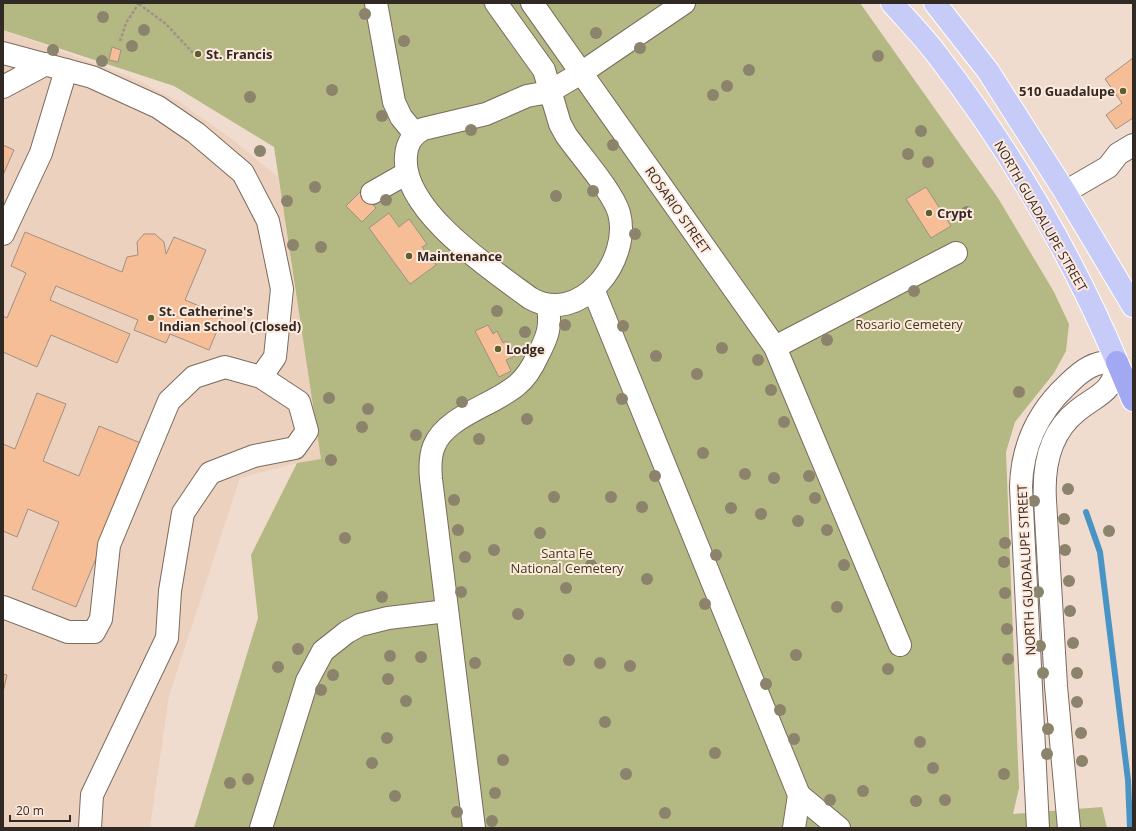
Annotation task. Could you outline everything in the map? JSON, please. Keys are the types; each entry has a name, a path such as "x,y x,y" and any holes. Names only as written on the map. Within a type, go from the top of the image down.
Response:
{"highway":[{"path":"1125,357 1133,400"}],"main road":[{"name":"NORTH GUADALUPE STREET","path":"892,3 938,55 1012,162 1125,357"},
{"path":"935,3 988,71 1065,192 1133,306"}],"street":[{"path":"376,3 394,102 401,117 415,134"},
{"path":"496,3 544,70 549,92 560,124 566,135 614,200 621,224 620,238 614,260 602,281 594,289 572,302 548,306 539,304 530,298 460,246 423,205 411,185 407,173 406,152 409,142 415,134 433,126 486,114 527,96 549,92 581,73 684,3"},
{"name":"ROSARIO STREET","path":"532,3 775,347 900,645"},
{"path":"3,53 92,77 158,107 196,133 243,173 268,221 282,288 275,357 260,377"},
{"path":"3,87 56,67"},
{"path":"3,234 41,153 56,67"},
{"path":"1065,192 1108,167 1118,154 1133,145"},
{"path":"372,193 407,173"},
{"path":"775,347 956,253"},
{"path":"594,289 798,795 794,828"},
{"path":"474,828 431,479 431,457 434,445 440,436 456,421 509,392 527,376 549,333 548,306"},
{"name":"NORTH GUADALUPE STREET","path":"1069,828 1052,638 1045,470 1052,443 1058,431 1076,411 1109,388 1125,357"},
{"name":"NORTH GUADALUPE STREET","path":"1038,828 1021,488 1023,460 1035,425 1057,394 1081,371 1089,366 1125,357"},
{"path":"3,607 68,632 94,632 101,619 109,545 169,401 194,377 225,367 260,377 299,402 306,431 295,448 254,456 210,473 183,513 170,591 167,638 92,795 90,828"},
{"path":"261,828 307,681 324,652 347,632 360,625 388,618 447,611"},
{"path":"1036,782 1064,780"},
{"path":"798,795 840,828"}],"path":[{"path":"120,41 126,23 139,3 166,24 193,53"}],"shaded area":[{"name":"St. Catherine's Indian School (Closed)","path":"3,30 129,76 178,101 232,139 278,177 321,459 297,463 240,478 169,696 150,828 3,828"}],"green space":[{"name":"Santa Fe National Cemetery","path":"3,3 860,3 998,198 1054,292 1069,324 1066,351 1054,373 1015,422 1006,452 1019,788 1013,814 1102,807 1107,828 194,828 258,618 251,555 297,463 321,459 274,147 174,86 3,30"}],"building":[{"path":"112,47 121,50 118,62 109,60"},
{"name":"510 Guadalupe","path":"1133,58 1133,118 1116,129 1106,115 1122,103 1105,79"},
{"path":"3,145 14,150 3,175"},
{"name":"Crypt","path":"926,187 951,226 931,238 906,199"},
{"path":"360,192 376,208 362,222 346,206"},
{"name":"Maintenance","path":"389,213 399,227 409,219 427,244 422,247 436,265 410,284 369,228"},
{"path":"25,232 122,272 127,257 138,255 137,242 144,234 155,234 164,242 166,254 174,237 206,250 185,300 223,316 209,350 170,334 166,343 134,330 138,320 56,286 50,300 130,334 117,363 51,335 37,367 3,352 3,316 7,318 26,273 11,266"},
{"name":"Lodge","path":"488,325 493,334 497,331 503,343 507,341 515,356 506,360 511,371 499,377 475,331"},
{"path":"37,393 66,404 43,461 79,476 99,426 143,444 76,607 32,589 59,522 28,509 17,537 3,531 3,444 15,449"},
{"path":"3,674 7,675 3,692"}],"waterway":[{"path":"1086,512 1100,552 1128,780 1130,828"}],"place":[{"name":"St. Francis","path":"198,54"},
{"name":"510 Guadalupe","path":"1123,91"},
{"name":"Crypt","path":"929,213"},
{"name":"Maintenance","path":"409,256"},
{"name":"St. Catherine's Indian School (Closed)","path":"151,318"},
{"name":"Lodge","path":"498,349"}],"park label":[{"name":"Rosario Cemetery","path":"909,324"}]}
